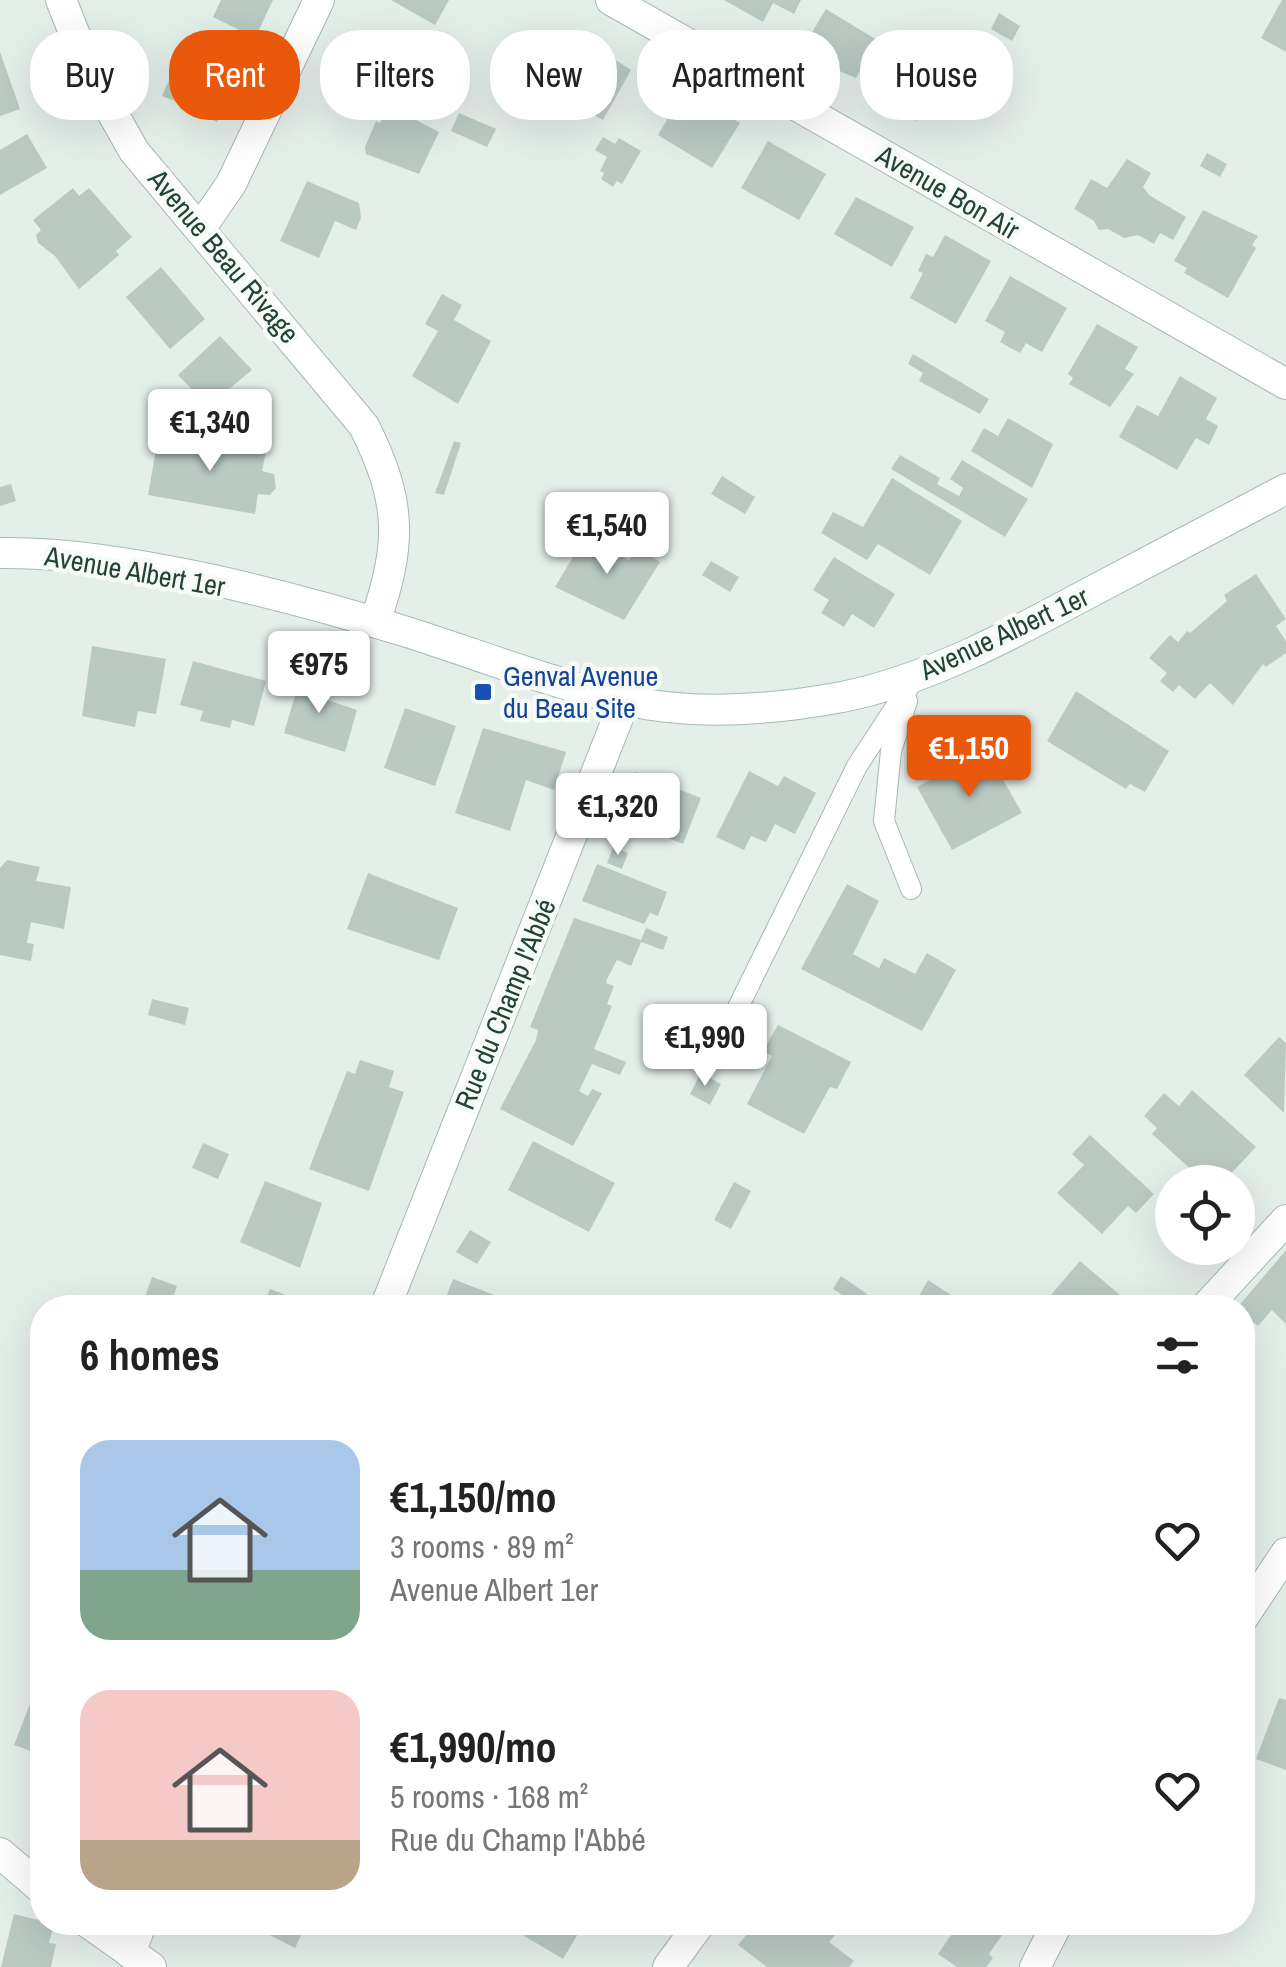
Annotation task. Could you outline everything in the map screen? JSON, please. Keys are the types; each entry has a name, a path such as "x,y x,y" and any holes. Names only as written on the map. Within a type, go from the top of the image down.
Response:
{"street":[{"name":"Avenue Beau Rivage","path":"62,0 91,76 134,151 330,380 364,426 386,470 394,515 394,567 375,622"},
{"path":"200,229 231,184 319,0"},
{"name":"Avenue Bon Air","path":"611,0 1286,384"},
{"name":"Avenue Albert 1er","path":"0,553 38,552 174,574 375,622 625,700 703,708 772,707 844,696 916,676 1027,626 1286,489"},
{"name":"Rue du Champ l'Abbé","path":"390,1295 625,700"},
{"path":"1218,1295 1286,1220"},
{"path":"1255,1600 1286,1553"},
{"path":"0,1853 30,1879"},
{"path":"105,1935 141,1960"},
{"path":"141,1960 142,1935"},
{"path":"668,1967 691,1935"},
{"path":"1035,1967 1051,1935"}],"lane":[{"path":"911,889 884,821 891,750 916,676"},
{"path":"717,1050 857,766 916,676"}],"building":[{"path":"221,0 273,0 259,30 239,30 213,17"},
{"path":"391,0 449,0 435,25"},
{"path":"724,0 801,0 794,14 773,3 763,22"},
{"path":"1282,0 1286,0 1286,52 1261,38"},
{"path":"826,9 861,30 860,71 856,78 840,71 840,30 813,30"},
{"path":"999,13 1020,26 1013,39 1013,30 991,29"},
{"path":"0,52 20,109 0,116"},
{"path":"617,61 631,70 617,95"},
{"path":"169,80 169,99 162,96"},
{"path":"470,118 496,129 487,147 451,131 456,120"},
{"path":"416,120 439,132 419,174 366,154 376,121"},
{"path":"667,120 740,123 712,168 658,135"},
{"path":"27,134 47,168 0,195 0,150"},
{"path":"603,137 615,144 619,138 641,151 622,184 617,181 613,187 601,179 604,173 600,171 607,157 595,150"},
{"path":"768,141 826,174 799,220 741,188"},
{"path":"1207,153 1227,164 1220,177 1200,166"},
{"path":"1127,159 1151,173 1143,187 1149,195 1186,217 1173,240 1160,233 1154,244 1138,235 1124,238 1108,229 1099,230 1094,221 1074,209 1091,179 1107,188"},
{"path":"307,181 359,203 361,218 356,230 335,221 319,258 280,241"},
{"path":"73,188 79,196 89,188 132,237 116,251 119,255 79,289 55,256 38,243 36,235 41,230 33,220"},
{"path":"856,197 914,227 892,267 834,234"},
{"path":"1203,210 1258,236 1252,245 1256,248 1228,298 1184,273 1187,268 1174,261"},
{"path":"945,235 991,261 956,324 910,298 923,273 918,271 926,254 933,257"},
{"path":"161,267 205,319 170,349 126,297"},
{"path":"1010,276 1067,308 1042,352 1026,343 1020,353 1000,342 1005,332 985,321"},
{"path":"442,294 462,305 454,320 491,341 458,404 412,376 438,331 425,324"},
{"path":"1097,324 1138,347 1125,369 1134,374 1110,407 1069,384 1073,378 1068,374"},
{"path":"220,336 252,370 208,406 178,375"},
{"path":"913,354 989,399 980,414 919,381 923,373 908,364"},
{"path":"1180,376 1217,398 1206,419 1218,426 1209,445 1196,438 1177,470 1119,437 1137,405 1158,416"},
{"path":"1008,418 1053,444 1032,488 971,451 984,428 998,436"},
{"path":"159,433 266,451 262,471 274,474 276,488 270,495 258,494 255,514 148,495"},
{"path":"454,441 461,443 444,495 435,493"},
{"path":"900,455 940,478 937,484 959,496 963,488 950,479 962,460 1028,499 1005,537 891,469"},
{"path":"722,476 755,497 745,514 711,494"},
{"path":"892,478 962,521 930,575 878,544 867,560 821,533 833,512 863,527"},
{"path":"11,484 16,501 0,506 0,487"},
{"path":"586,535 629,560 637,548 660,562 624,620 555,587"},
{"path":"834,557 895,594 874,628 852,614 844,627 821,613 829,600 813,590"},
{"path":"711,561 739,577 730,592 702,575"},
{"path":"1256,574 1286,619 1276,626 1286,641 1286,653 1266,667 1263,664 1233,705 1210,683 1195,699 1179,685 1173,692 1160,681 1167,673 1149,658 1170,635 1178,642 1187,631 1190,633 1227,601 1224,595"},
{"path":"92,646 166,659 156,714 138,711 135,727 82,716"},
{"path":"193,661 266,681 254,726 232,720 230,728 200,721 203,711 180,705"},
{"path":"301,675 329,683 324,699 357,710 345,752 284,733"},
{"path":"1076,691 1169,751 1145,792 1130,784 1126,789 1047,741"},
{"path":"405,708 456,726 435,786 384,768"},
{"path":"483,728 566,752 554,790 526,780 510,831 455,813"},
{"path":"986,750 1022,813 952,850 917,787"},
{"path":"749,771 778,786 784,776 816,793 795,834 775,824 766,842 751,836 744,850 716,837"},
{"path":"635,772 701,798 683,844 617,818"},
{"path":"613,847 628,853 622,869 607,863"},
{"path":"7,860 40,867 36,881 71,887 64,929 31,922 27,943 34,944 31,961 0,955 0,868"},
{"path":"597,864 667,892 658,916 650,913 644,924 582,901"},
{"path":"368,873 458,908 439,960 347,929"},
{"path":"847,884 879,901 853,954 879,968 884,958 915,974 927,953 956,970 922,1031 801,969"},
{"path":"574,918 641,940 646,928 668,937 663,950 641,942 631,966 617,960 607,979 606,983 614,986 607,1004 612,1006 594,1049 626,1062 620,1075 592,1064 579,1091 588,1096 592,1089 602,1093 573,1146 500,1109 536,1040 538,1030 530,1027"},
{"path":"152,999 189,1008 185,1025 148,1015"},
{"path":"778,1025 851,1062 837,1089 830,1087 804,1134 747,1104 772,1056 763,1051"},
{"path":"1279,1037 1286,1043 1284,1113 1244,1075"},
{"path":"360,1060 394,1071 389,1087 404,1092 369,1191 309,1169 347,1071 355,1074"},
{"path":"701,1073 721,1084 710,1105 690,1094"},
{"path":"1192,1090 1256,1147 1239,1165 1186,1165 1152,1134 1157,1128 1144,1116 1164,1093 1179,1106"},
{"path":"1090,1135 1154,1194 1136,1213 1128,1206 1102,1234 1057,1193 1084,1165 1072,1154"},
{"path":"533,1141 615,1183 589,1232 508,1190"},
{"path":"203,1143 229,1154 218,1179 192,1168"},
{"path":"265,1181 322,1203 300,1268 240,1242"},
{"path":"734,1182 751,1191 731,1229 714,1220"},
{"path":"470,1230 491,1242 477,1264 456,1252"},
{"path":"1286,1250 1286,1324 1272,1310 1258,1326 1255,1324 1255,1295 1248,1295"},
{"path":"1080,1261 1120,1295 1051,1295"},
{"path":"841,1276 867,1294 842,1295 833,1289"},
{"path":"152,1277 177,1286 174,1295 146,1295"},
{"path":"453,1279 494,1295 447,1295"},
{"path":"928,1280 952,1295 920,1295"},
{"path":"1279,1698 1286,1700 1286,1770 1256,1759"},
{"path":"30,1704 30,1751 14,1745"},
{"path":"14,1914 30,1918 30,1935 51,1935 49,1943 56,1944 51,1967 1,1967"},
{"path":"270,1935 301,1935 295,1948"},
{"path":"523,1935 577,1935 563,1959"},
{"path":"746,1935 835,1935 829,1942 854,1961 849,1967 767,1967 738,1945"},
{"path":"951,1935 1002,1935 989,1954 993,1958 986,1967 957,1967 938,1954"}],"place":[{"name":"Genval Avenue du Beau Site","path":"483,692"}]}
